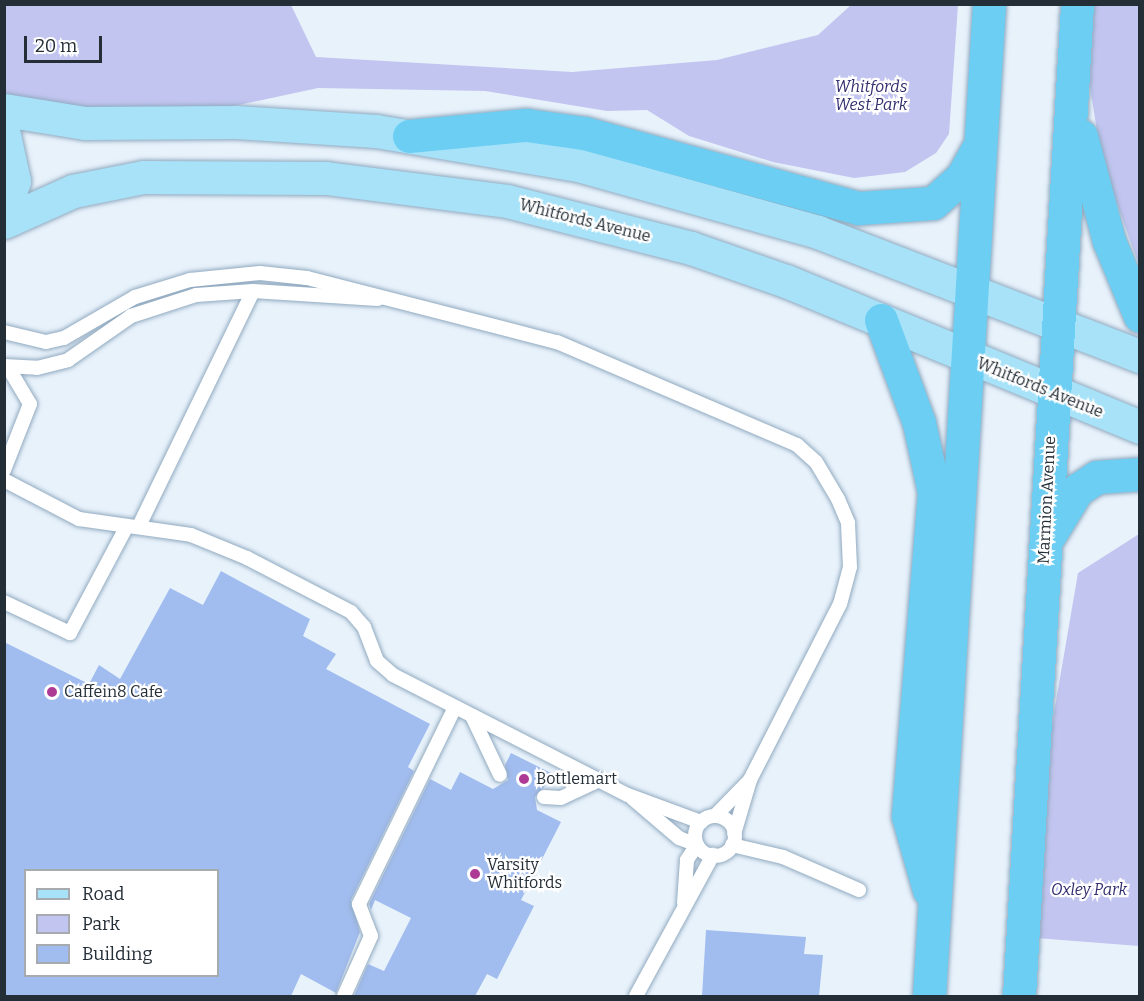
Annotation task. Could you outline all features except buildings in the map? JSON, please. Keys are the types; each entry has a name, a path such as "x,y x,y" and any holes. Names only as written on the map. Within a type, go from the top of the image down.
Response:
{"highway":[{"path":"929,996 970,360 978,149 989,4"},
{"name":"Marmion Avenue","path":"1019,996 1044,546 1062,326 1074,108 1077,4"},
{"path":"1074,108 1109,241 1140,316"},
{"path":"409,136 526,124 584,133 859,208 933,203 962,177 978,149"},
{"path":"881,320 919,423 934,492 908,816 935,915"},
{"path":"1044,546 1077,490 1097,477 1140,474"}],"main road":[{"path":"4,110 85,123 287,124 409,136 582,166 680,189 974,288 1062,326 1140,356"},
{"path":"4,135 14,159 14,181 4,209"},
{"name":"Whitfords Avenue","path":"4,222 73,191 143,177 251,174 360,181 507,201 599,222 776,277 970,360 1140,427"}],"lane":[{"path":"4,332 23,340 64,338 135,297 217,276 307,278 556,342 764,427 816,462 848,523 850,567 835,614 750,780 733,840 713,855 684,903 636,996"},
{"path":"4,470 30,404 6,367 68,360 131,316 175,299 253,291 368,302 383,298"},
{"path":"4,602 70,633 133,526 253,291"},
{"path":"4,480 80,519 204,538 351,612 385,669 628,795 701,822 715,816 750,780"},
{"path":"345,996 370,936 359,904 455,707"},
{"path":"472,716 500,775"},
{"path":"544,797 561,798 599,780"},
{"path":"628,795 679,838 713,855"},
{"path":"715,816 728,821 733,840"},
{"path":"687,860 697,845 701,822"},
{"path":"679,838 687,860 684,903"},
{"path":"733,840 783,857 859,890"}],"green space":[{"name":"Whitfords West Park","path":"4,5 291,5 316,57 572,72 717,60 818,35 851,5 958,5 949,134 936,153 905,172 854,178 773,162 689,136 647,110 607,111 485,91 318,88 155,123 5,99"},
{"path":"1090,5 1139,5 1139,265 1102,162 1088,75"},
{"name":"Oxley Park","path":"1139,534 1139,946 1036,938 1049,742 1078,573"}],"place":[{"name":"Caffein8 Cafe","path":"52,692"},
{"name":"Bottlemart","path":"524,779"},
{"name":"Varsity Whitfords","path":"475,874"}]}
